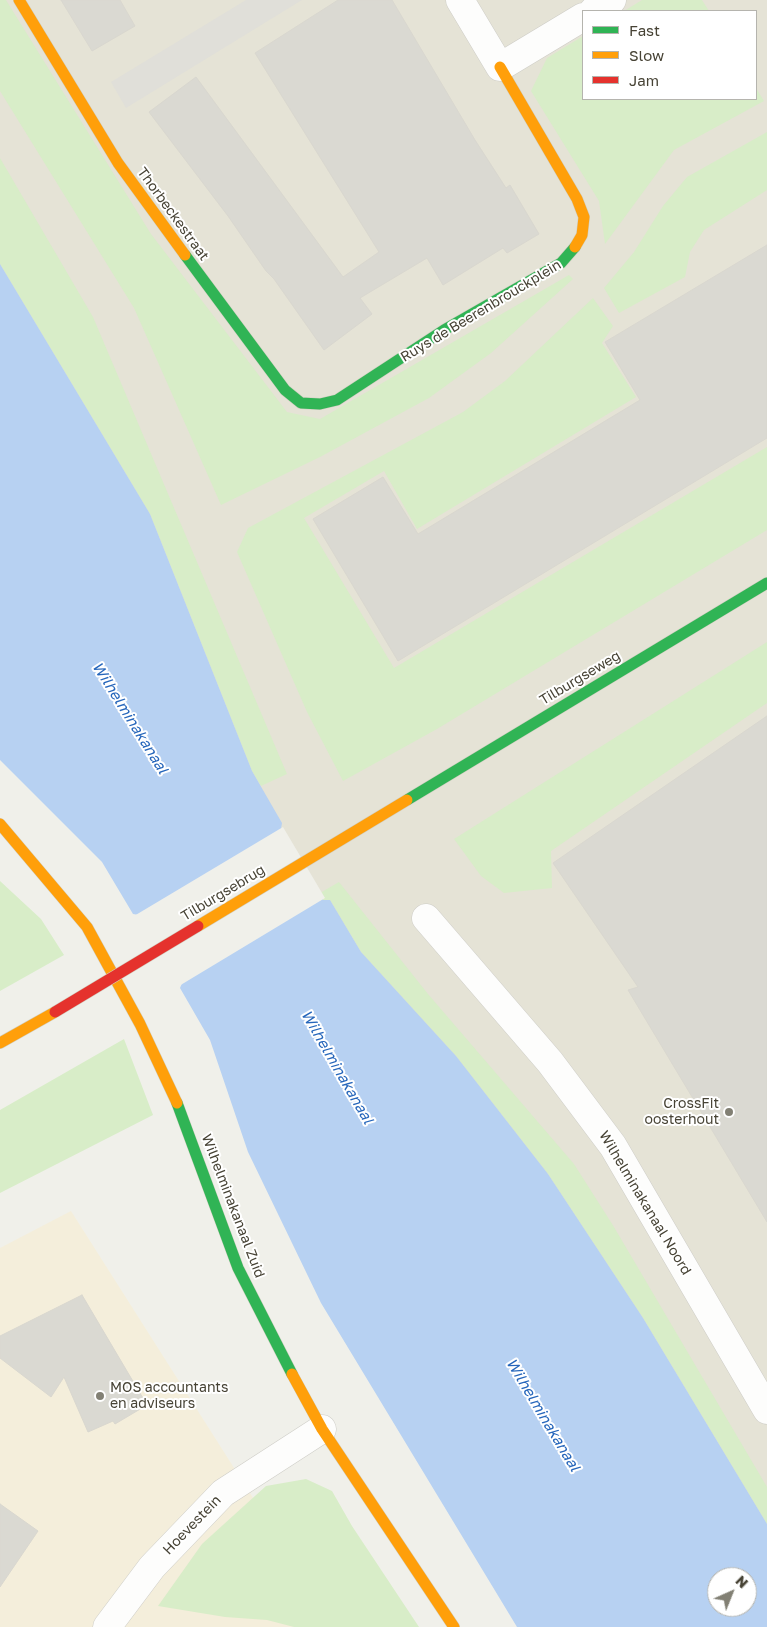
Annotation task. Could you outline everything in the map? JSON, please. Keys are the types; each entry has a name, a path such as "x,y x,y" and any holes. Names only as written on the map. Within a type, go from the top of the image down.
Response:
{"street":[{"name":"Thorbeckestraat","path":"19,0 118,164 276,380 301,403 320,404 337,400"},
{"name":"Ruys de Beerenbrouckplein","path":"337,400 444,330 561,263 569,256 582,235 584,217 577,199 460,0"},
{"path":"595,10 612,0"},
{"path":"500,67 582,18"},
{"name":"Tilburgseweg","path":"408,800 767,583"},
{"name":"Tilburgsebrug","path":"0,1043 55,1012 408,800"},
{"name":"Wilhelminakanaal Zuid","path":"3,833 87,928 140,1024 182,1113 238,1268 322,1429 454,1627"},
{"name":"Wilhelminakanaal Noord","path":"426,918 550,1062 613,1146 767,1410"},
{"name":"Hoevestein","path":"107,1627 152,1567 222,1493 322,1429"}],"shaded area":[{"path":"0,0 767,0 767,1554 333,925 224,729 0,278"},
{"path":"246,0 302,0 126,108 111,82"},
{"path":"71,1211 335,1627 0,1627 0,1248"}],"green space":[{"path":"0,0 6,0 151,234 287,412 320,419 569,275 573,279 491,353 429,398 320,457 221,505 134,308 0,91"},
{"path":"642,0 702,0 708,10 626,10"},
{"path":"582,37 582,100 757,100 757,90 764,101 674,150 605,244 599,201 531,91 547,58"},
{"path":"767,132 767,190 704,230 690,252 685,277 619,313 604,288 634,252 663,206 687,177"},
{"path":"0,158 93,317 287,774 261,786 252,771 150,514 0,264"},
{"path":"593,298 613,326 602,343 636,397 417,529 384,471 304,518 394,668 767,447 767,530 437,729 343,781 307,712 237,552 248,528 463,412 505,381"},
{"path":"767,642 767,703 551,851 552,888 504,893 481,876 454,839"},
{"path":"0,881 41,919 64,955 0,991"},
{"path":"339,882 428,994 574,1164 614,1227 767,1487 767,1524 643,1318 548,1174 456,1056 361,952 330,900 323,900 320,893"},
{"path":"124,1039 153,1115 0,1193 0,1110"},
{"path":"306,1479 332,1491 352,1526 419,1627 294,1627 267,1620 225,1617 158,1606 202,1544 266,1486"}],"water":[{"name":"Wilhelminakanaal","path":"0,264 150,514 252,771 282,823 281,829 323,900 330,900 361,952 456,1056 548,1174 643,1318 767,1524 767,1627 517,1627 321,1303 248,1152 210,1040 180,988 182,983 139,915 133,914 102,862 0,760"}],"pier":[{"path":"283,827 325,898 179,986 137,917 134,916"}],"building":[{"path":"61,0 120,0 135,26 92,51"},
{"path":"338,0 392,0 475,140 506,188 510,185 539,234 507,253 503,248 443,285 427,258 360,298 372,314 324,350 228,216 149,112 196,77 343,277 379,252 255,53"},
{"path":"767,245 767,438 398,661 313,519 383,477 418,534 640,400 605,342"},
{"path":"767,716 767,1222 628,990 638,987 553,863"},
{"path":"82,1295 147,1405 115,1424 113,1421 88,1432 64,1377 51,1397 0,1358 0,1336"},
{"path":"0,1504 38,1531 0,1587"}],"traffic: fast":[{"path":"185,255 285,390 301,403 320,404 337,400 444,330 561,263 575,247"},
{"path":"407,800 767,583"},
{"path":"177,1103 238,1268 292,1374"}],"traffic: slow":[{"path":"19,0 118,163 185,255"},
{"path":"500,67 577,199 584,217 582,235 575,247"},
{"path":"198,926 407,800"},
{"path":"0,824 87,927 140,1024 177,1103"},
{"path":"0,1043 55,1012"},
{"path":"292,1374 322,1429 454,1627"}],"traffic: jam":[{"path":"55,1012 198,926"}],"place":[{"name":"CrossFit oosterhout","path":"729,1112"},
{"name":"MOS accountants en adviseurs","path":"100,1396"}]}
